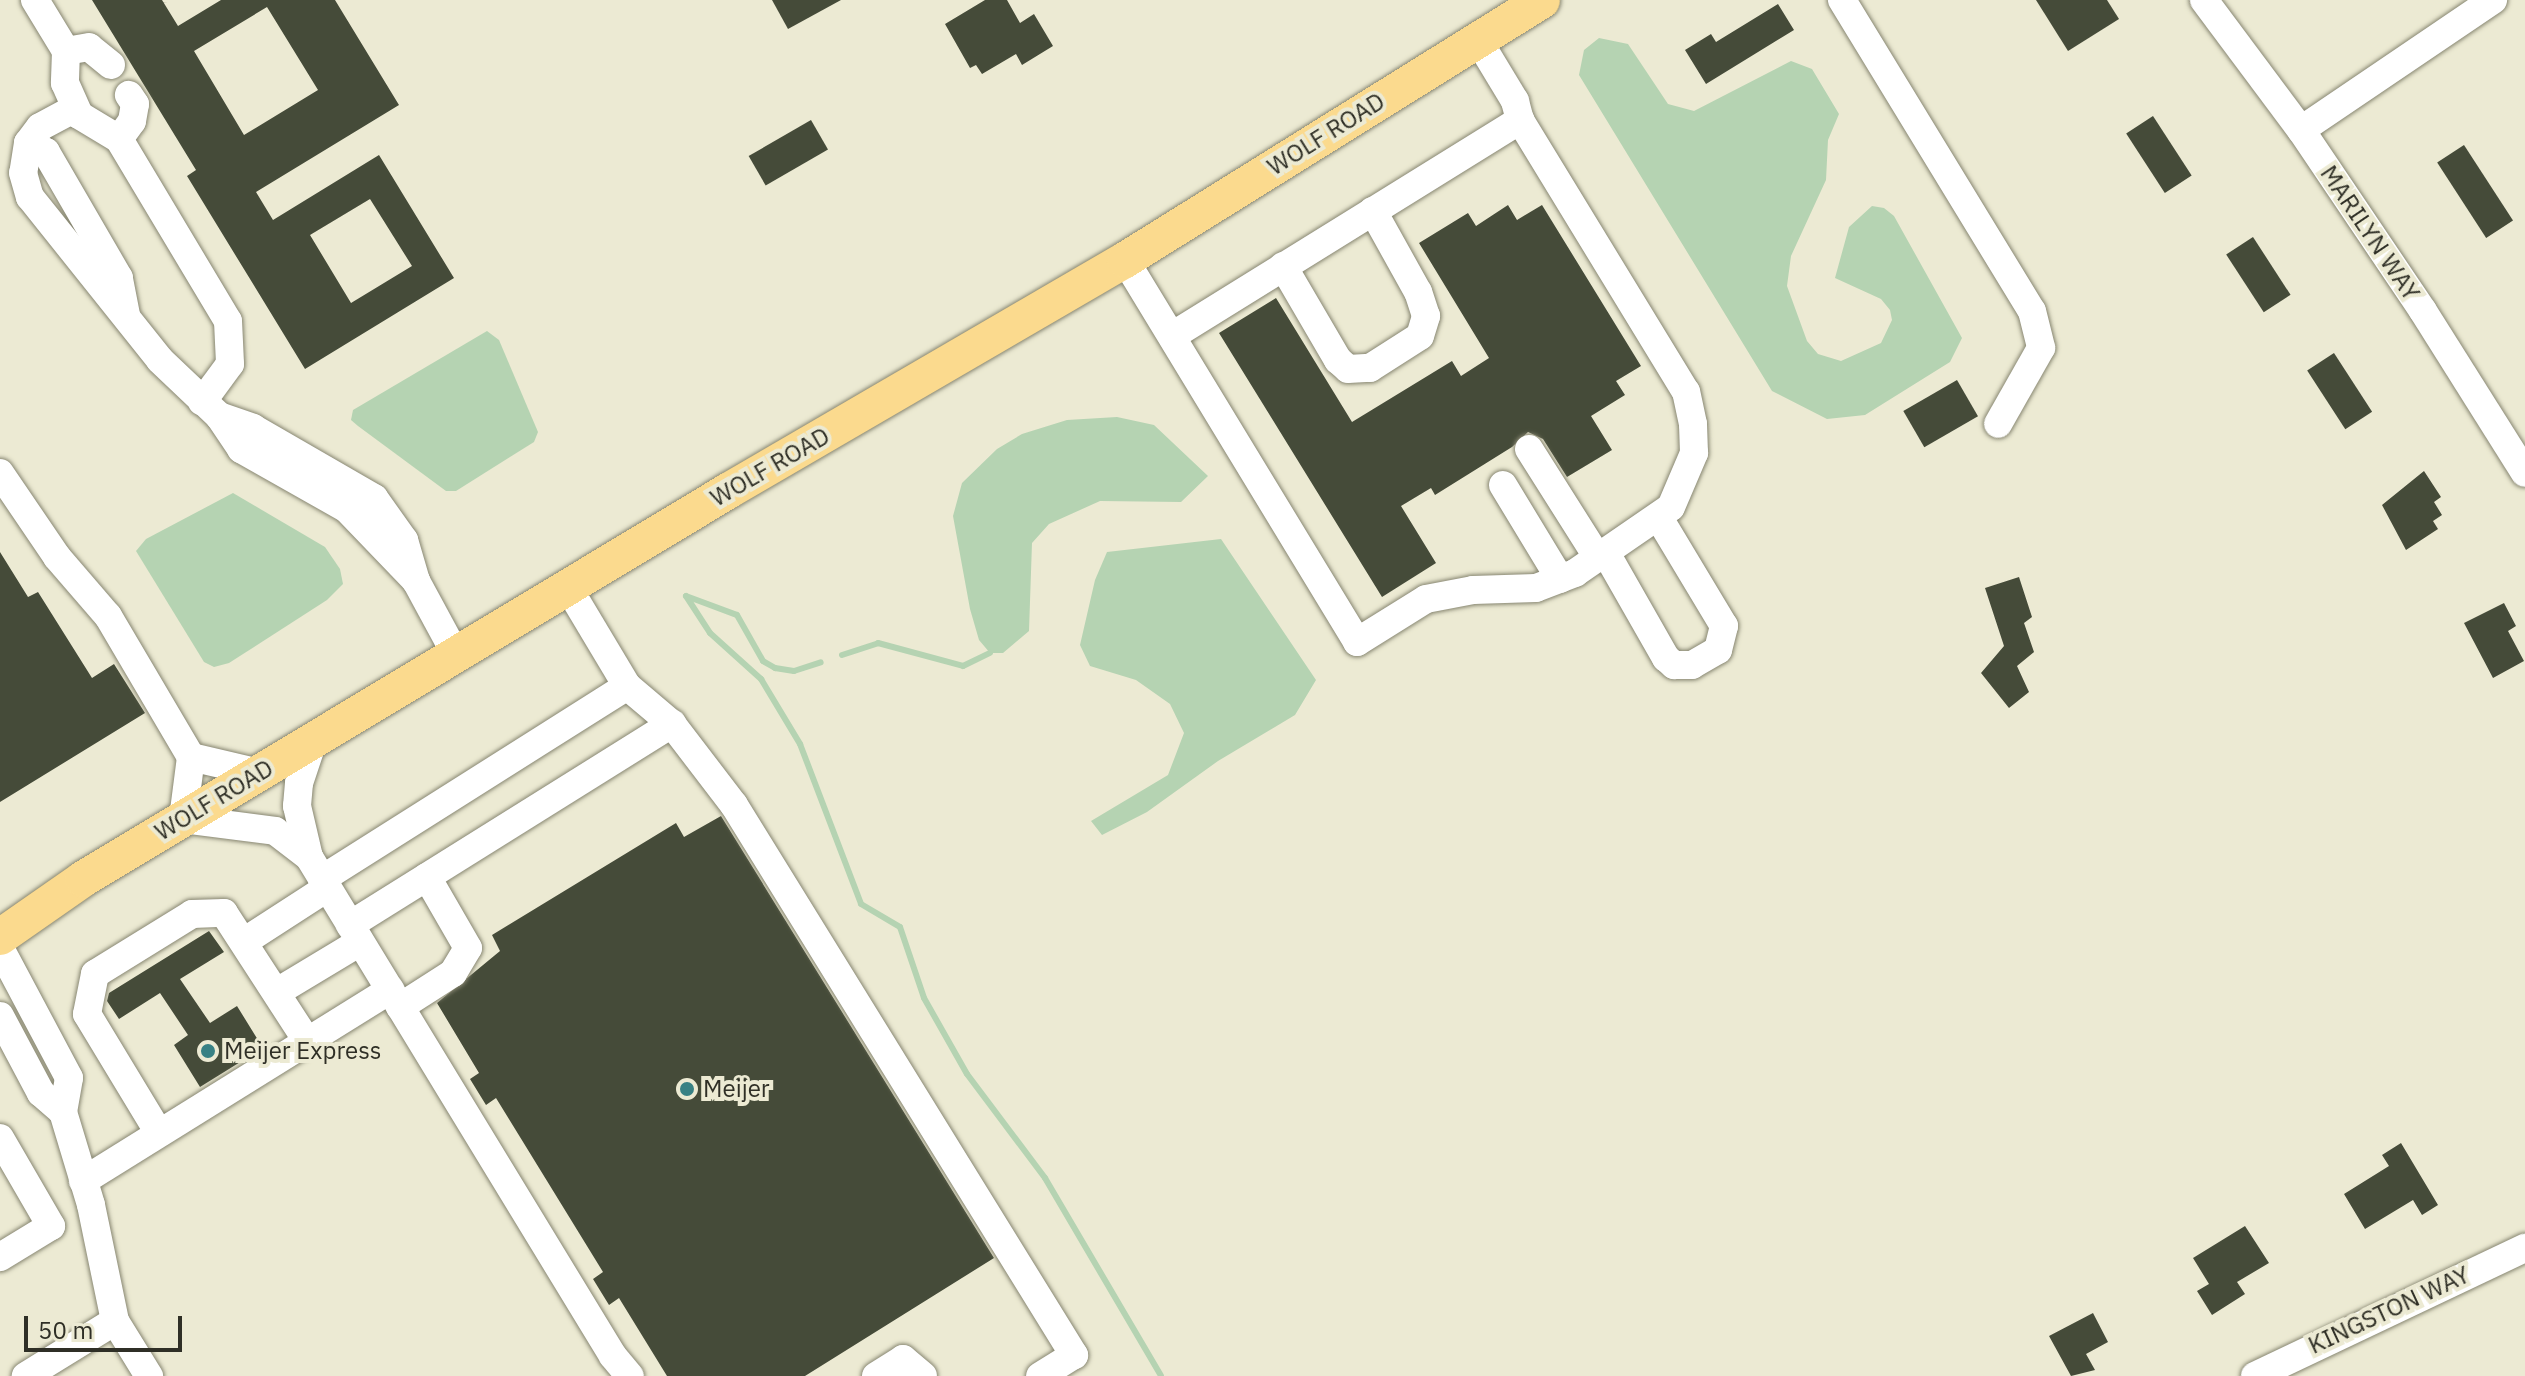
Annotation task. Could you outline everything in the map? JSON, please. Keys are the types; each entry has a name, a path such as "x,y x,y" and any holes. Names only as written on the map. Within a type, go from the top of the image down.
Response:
{"main road":[{"name":"WOLF ROAD","path":"0,937 183,819 1125,260 1542,0"}],"street":[{"path":"35,0 66,51 65,83 75,108 102,132 119,139 228,321 233,345 230,364 210,409"},
{"path":"1842,0 2032,311 2041,348 1998,424"},
{"name":"MARILYN WAY","path":"2204,0 2301,130 2525,473"},
{"path":"2301,130 2493,0"},
{"path":"1125,260 1357,642 1426,599 1461,591 1536,588 1602,556 1659,518 1678,493 1694,453 1686,392 1520,120 1515,101 1478,40"},
{"path":"66,51 89,47 111,65"},
{"path":"119,139 132,121 135,104 129,95"},
{"path":"75,108 40,127 28,143 46,152 119,278 126,315 160,360 210,409 241,449 347,509 416,581 456,655"},
{"path":"1172,336 1520,120"},
{"path":"1283,266 1338,360 1348,369 1370,368 1420,336 1426,316 1418,292 1373,211"},
{"path":"1529,449 1666,658 1674,665 1692,665 1718,650 1724,626 1659,518"},
{"path":"0,473 57,557 108,616 191,757 183,819 275,831 320,875"},
{"path":"1503,485 1560,579"},
{"path":"569,589 627,686 672,724 734,805 1074,1355 1040,1376"},
{"path":"245,941 320,875 627,686"},
{"path":"277,992 427,877 672,724"},
{"path":"313,741 299,783 297,806 320,875 619,1365 630,1376"},
{"path":"191,757 259,773"},
{"path":"83,1181 307,1041 453,973 468,948 427,877"},
{"path":"159,1133 87,1014 95,974 192,914 209,910 224,913 307,1041"},
{"path":"0,948 69,1078 63,1112 83,1181 115,1321 149,1376"},
{"path":"0,1016 41,1093 63,1112"},
{"path":"0,1138 51,1226 0,1257"},
{"name":"KINGSTON WAY","path":"2255,1376 2297,1366 2525,1248"},
{"path":"26,1376 115,1321"},
{"path":"876,1376 903,1359 923,1376"}],"shaded area":[{"path":"1599,38 1628,44 1668,104 1694,111 1791,61 1812,69 1839,114 1828,140 1826,180 1791,256 1787,286 1807,341 1818,354 1841,361 1881,343 1892,320 1890,310 1881,299 1835,278 1849,227 1872,206 1884,208 1894,216 1962,338 1950,362 1865,415 1827,419 1772,391 1579,75 1584,50"},
{"path":"487,331 499,340 538,432 534,442 456,491 446,491 351,420 353,410"},
{"path":"1117,417 1154,425 1208,476 1181,502 1100,501 1049,524 1032,543 1029,631 1003,653 990,653 979,640 970,609 953,516 962,483 997,449 1022,434 1067,420"},
{"path":"233,493 325,547 340,569 343,584 327,600 229,663 214,667 204,662 136,551 146,539"},
{"path":"1221,539 1316,680 1295,715 1218,761 1147,812 1102,835 1091,821 1168,775 1184,733 1170,704 1136,680 1090,666 1080,645 1095,580 1107,552"}],"building":[{"path":"92,0 162,0 178,26 221,0 335,0 399,105 256,192 273,220 379,155 454,278 305,369 187,176 196,170","holes":["267,7 318,90 244,135 194,51","370,199 412,266 351,303 310,235"]},
{"path":"772,0 841,0 788,29"},
{"path":"985,0 1007,0 1020,23 1034,14 1053,46 1022,65 1016,54 982,74 976,65 970,68 945,24"},
{"path":"2036,0 2107,0 2119,19 2068,51"},
{"path":"1778,4 1794,30 1706,84 1685,50 1711,34 1716,42"},
{"path":"2153,116 2192,176 2165,193 2126,133"},
{"path":"811,120 828,149 766,185 749,156"},
{"path":"2464,145 2513,220 2486,238 2437,162"},
{"path":"1508,205 1517,220 1542,205 1641,366 1616,381 1625,395 1591,416 1612,450 1567,477 1543,439 1528,432 1512,447 1435,495 1431,488 1401,506 1436,563 1382,597 1219,333 1276,298 1352,422 1452,361 1461,376 1489,358 1419,243 1468,213 1476,226"},
{"path":"2253,237 2291,295 2264,312 2226,254"},
{"path":"2334,353 2372,412 2345,429 2307,370"},
{"path":"1957,380 1978,416 1924,447 1903,411"},
{"path":"2424,471 2441,497 2434,502 2442,515 2433,521 2438,529 2406,550 2382,505"},
{"path":"0,552 28,597 38,592 92,678 114,664 145,713 0,802"},
{"path":"2019,577 2032,617 2024,623 2034,652 2017,666 2029,692 2009,708 1981,673 2004,646 1985,588"},
{"path":"2504,603 2516,626 2508,631 2524,661 2493,678 2464,623"},
{"name":"Meijer","path":"721,816 994,1258 805,1376 667,1376 619,1298 609,1305 593,1279 603,1272 496,1098 486,1105 470,1079 479,1073 437,1003 500,951 492,935 676,823 684,837"},
{"path":"209,931 224,952 180,979 210,1023 237,1006 263,1048 200,1087 174,1045 188,1035 160,993 119,1019 107,1001 109,993"},
{"path":"2401,1143 2438,1205 2422,1215 2413,1200 2365,1229 2344,1194 2389,1166 2382,1155"},
{"path":"2245,1226 2269,1263 2237,1282 2245,1294 2212,1315 2197,1291 2209,1284 2193,1258"},
{"path":"2093,1313 2108,1342 2086,1354 2095,1370 2071,1376 2049,1336"}],"waterway":[{"path":"686,596 710,633 761,679 800,744 861,904 900,927 924,998 967,1074 1045,1178 1161,1376"},
{"path":"686,596 737,615 763,661 775,668 794,671 821,662"},
{"path":"842,655 878,643 963,666 990,653"}],"place":[{"name":"Meijer Express","path":"208,1051"},
{"name":"Meijer","path":"687,1089"}]}
